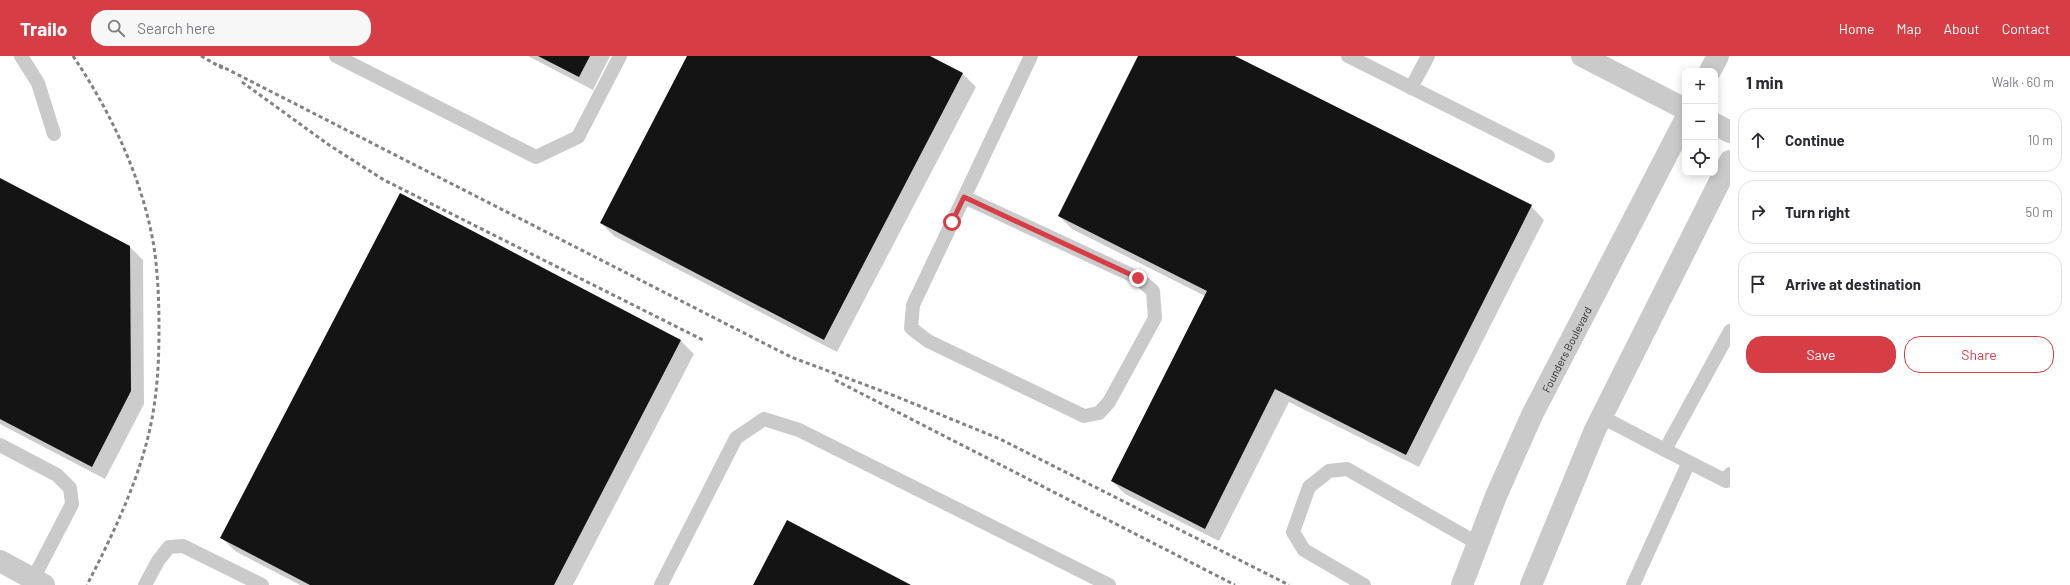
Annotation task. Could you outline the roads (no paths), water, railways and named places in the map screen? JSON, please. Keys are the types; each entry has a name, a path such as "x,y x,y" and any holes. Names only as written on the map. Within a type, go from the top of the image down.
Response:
{"street":[{"path":"1582,56 1682,107"},
{"path":"1712,68 1718,56"},
{"name":"Founders Boulevard","path":"1462,585 1496,496 1532,415 1682,126"},
{"path":"1718,126 1730,132"},
{"path":"1531,585 1602,417 1730,161"},
{"path":"0,560 35,583"}],"lane":[{"path":"22,56 38,83 54,134"},
{"path":"336,56 536,157 578,137 620,56"},
{"path":"964,197 1138,278 1154,291 1155,318 1109,402 1099,413 1084,416 928,341 911,328 913,305 964,197 1031,56"},
{"path":"1348,56 1548,156"},
{"path":"1411,88 1428,56"},
{"path":"1665,450 1730,331"},
{"path":"1602,417 1726,481 1730,474"},
{"path":"661,585 736,438 764,419 799,430 1109,585"},
{"path":"0,445 57,474 70,488 72,504 35,583"},
{"path":"1633,585 1689,462"},
{"path":"1364,585 1304,550 1293,532 1309,487 1329,471 1347,469 1478,543"},
{"path":"145,585 158,561 169,546 183,546 262,585"}],"railway":[{"path":"73,56 100,100 124,147 134,172 149,222 154,247 159,309 157,383 154,410 148,437 143,456 129,494 87,585"},
{"path":"201,56 224,69"},
{"path":"219,65 791,357 895,396 1000,439 1289,585"},
{"path":"242,82 329,145 384,180 705,341"},
{"path":"835,380 1235,585"}]}
